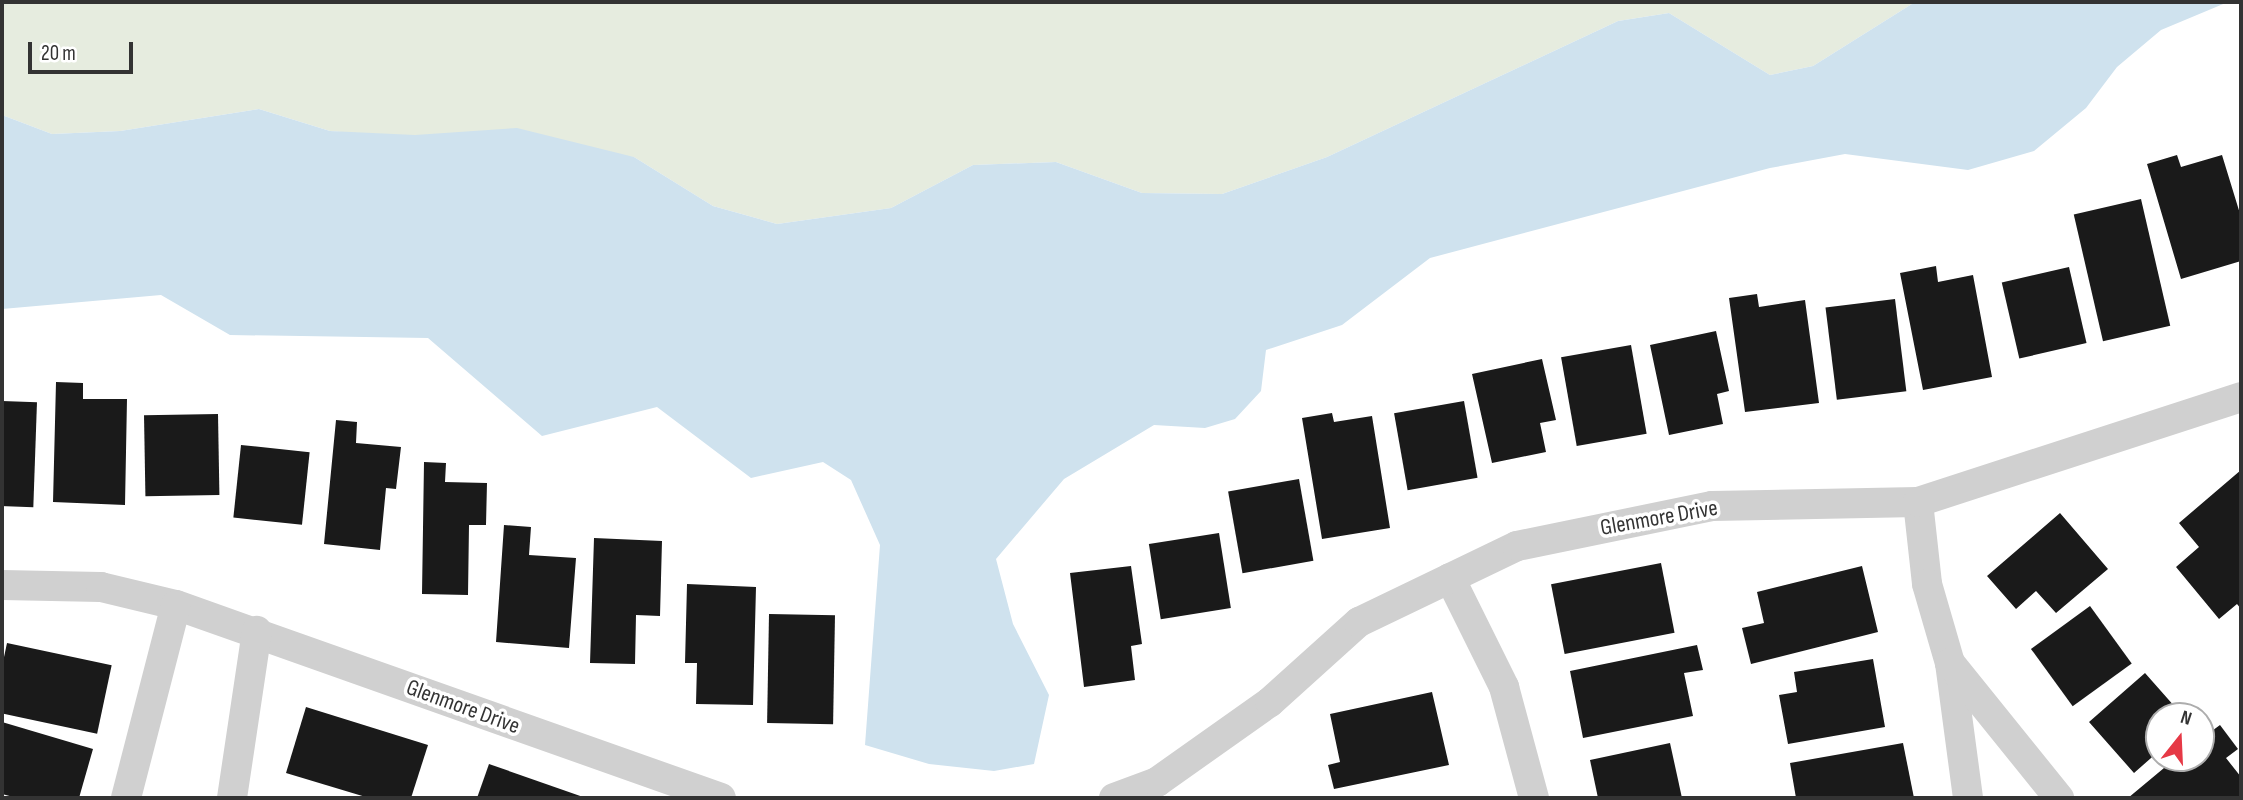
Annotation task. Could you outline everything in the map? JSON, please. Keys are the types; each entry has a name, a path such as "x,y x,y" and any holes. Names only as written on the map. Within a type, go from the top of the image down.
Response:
{"street":[{"name":"Glenmore Drive","path":"1114,798 1157,782 1270,702 1359,622 1517,546 1712,506 1918,502 2241,397"},
{"path":"1918,502 1927,584 1950,663 1968,798"},
{"path":"1450,578 1504,687 1534,798"},
{"name":"Glenmore Drive","path":"2,585 101,587 176,605 257,631 668,791 721,798"},
{"path":"127,798 176,605"},
{"path":"232,798 257,631"},
{"path":"1950,663 2059,798"}],"shaded area":[{"path":"2,2 1915,2 1813,66 1770,75 1669,13 1618,21 1327,157 1222,194 1142,193 1056,162 973,165 891,208 777,224 713,206 634,157 330,131 259,109 120,131 52,134 2,115"}],"water":[{"path":"1915,2 2228,2 2161,30 2117,67 2086,108 2034,151 1968,170 1845,154 1770,168 1430,258 1342,325 1266,350 1261,391 1235,419 1205,428 1154,425 1064,479 996,559 1013,624 1049,695 1034,764 994,771 929,764 865,745 880,545 851,480 823,462 751,478 657,407 542,436 428,338 230,335 161,295 2,309 2,115 52,134 120,131 259,109 330,131 415,135 517,128 634,157 713,206 777,224 891,208 973,165 1056,162 1142,193 1222,194 1327,157 1618,21 1669,13 1770,75 1813,66"}],"building":[{"path":"2177,155 2181,167 2222,155 2241,217 2241,261 2181,279 2147,164"},
{"path":"2141,199 2170,326 2103,341 2074,215"},
{"path":"1936,266 1938,282 1973,275 1992,377 1923,390 1900,273"},
{"path":"2069,267 2087,343 2019,359 2002,283"},
{"path":"1757,294 1759,307 1805,300 1819,403 1745,412 1729,298"},
{"path":"1895,299 1906,391 1837,400 1826,308"},
{"path":"1716,331 1729,391 1717,394 1723,424 1669,435 1650,345"},
{"path":"1631,345 1647,434 1577,446 1561,357"},
{"path":"1542,359 1556,420 1540,423 1546,452 1492,463 1472,374"},
{"path":"56,382 83,383 83,399 127,399 125,505 53,502"},
{"path":"2,401 37,402 33,507 2,506"},
{"path":"1464,401 1478,478 1408,490 1394,413"},
{"path":"1332,413 1334,422 1372,416 1390,528 1322,539 1302,418"},
{"path":"218,414 219,495 145,496 144,415"},
{"path":"336,420 357,422 356,443 401,447 396,489 386,488 380,550 324,544"},
{"path":"241,445 310,452 302,525 233,518"},
{"path":"424,462 446,463 445,482 487,483 486,525 469,525 468,595 422,594"},
{"path":"2241,470 2241,609 2237,604 2219,619 2176,567 2199,547 2179,523"},
{"path":"1299,479 1313,561 1243,573 1228,492"},
{"path":"2060,513 2108,569 2056,613 2036,591 2016,609 1987,576"},
{"path":"504,525 531,527 529,555 576,558 569,648 496,642"},
{"path":"1219,533 1231,608 1161,619 1149,544"},
{"path":"594,538 662,541 660,616 636,615 635,664 590,663"},
{"path":"1661,563 1675,633 1565,654 1551,584"},
{"path":"1131,566 1142,644 1131,646 1135,680 1084,687 1070,573"},
{"path":"1862,566 1878,632 1751,664 1742,628 1764,623 1757,592"},
{"path":"687,584 756,587 753,705 696,704 697,663 685,663"},
{"path":"2090,606 2132,663 2073,706 2031,649"},
{"path":"769,614 835,615 833,724 767,723"},
{"path":"7,643 112,665 97,734 2,714 2,667"},
{"path":"1697,645 1703,670 1684,673 1693,716 1583,738 1570,671"},
{"path":"1873,659 1885,727 1788,744 1779,695 1797,692 1794,672"},
{"path":"2145,673 2171,702 2145,702 2145,763 2134,773 2089,722"},
{"path":"1432,692 1449,765 1334,789 1328,765 1340,762 1330,714"},
{"path":"306,707 428,745 411,798 369,798 286,773"},
{"path":"2,722 93,749 79,798 17,798 2,794"},
{"path":"2220,725 2238,749 2226,758 2241,777 2241,797 2128,798 2159,772 2215,772 2215,729"},
{"path":"1670,743 1682,798 1598,798 1590,760"},
{"path":"1903,743 1914,798 1796,798 1790,763"},
{"path":"489,764 586,798 477,798"}]}
